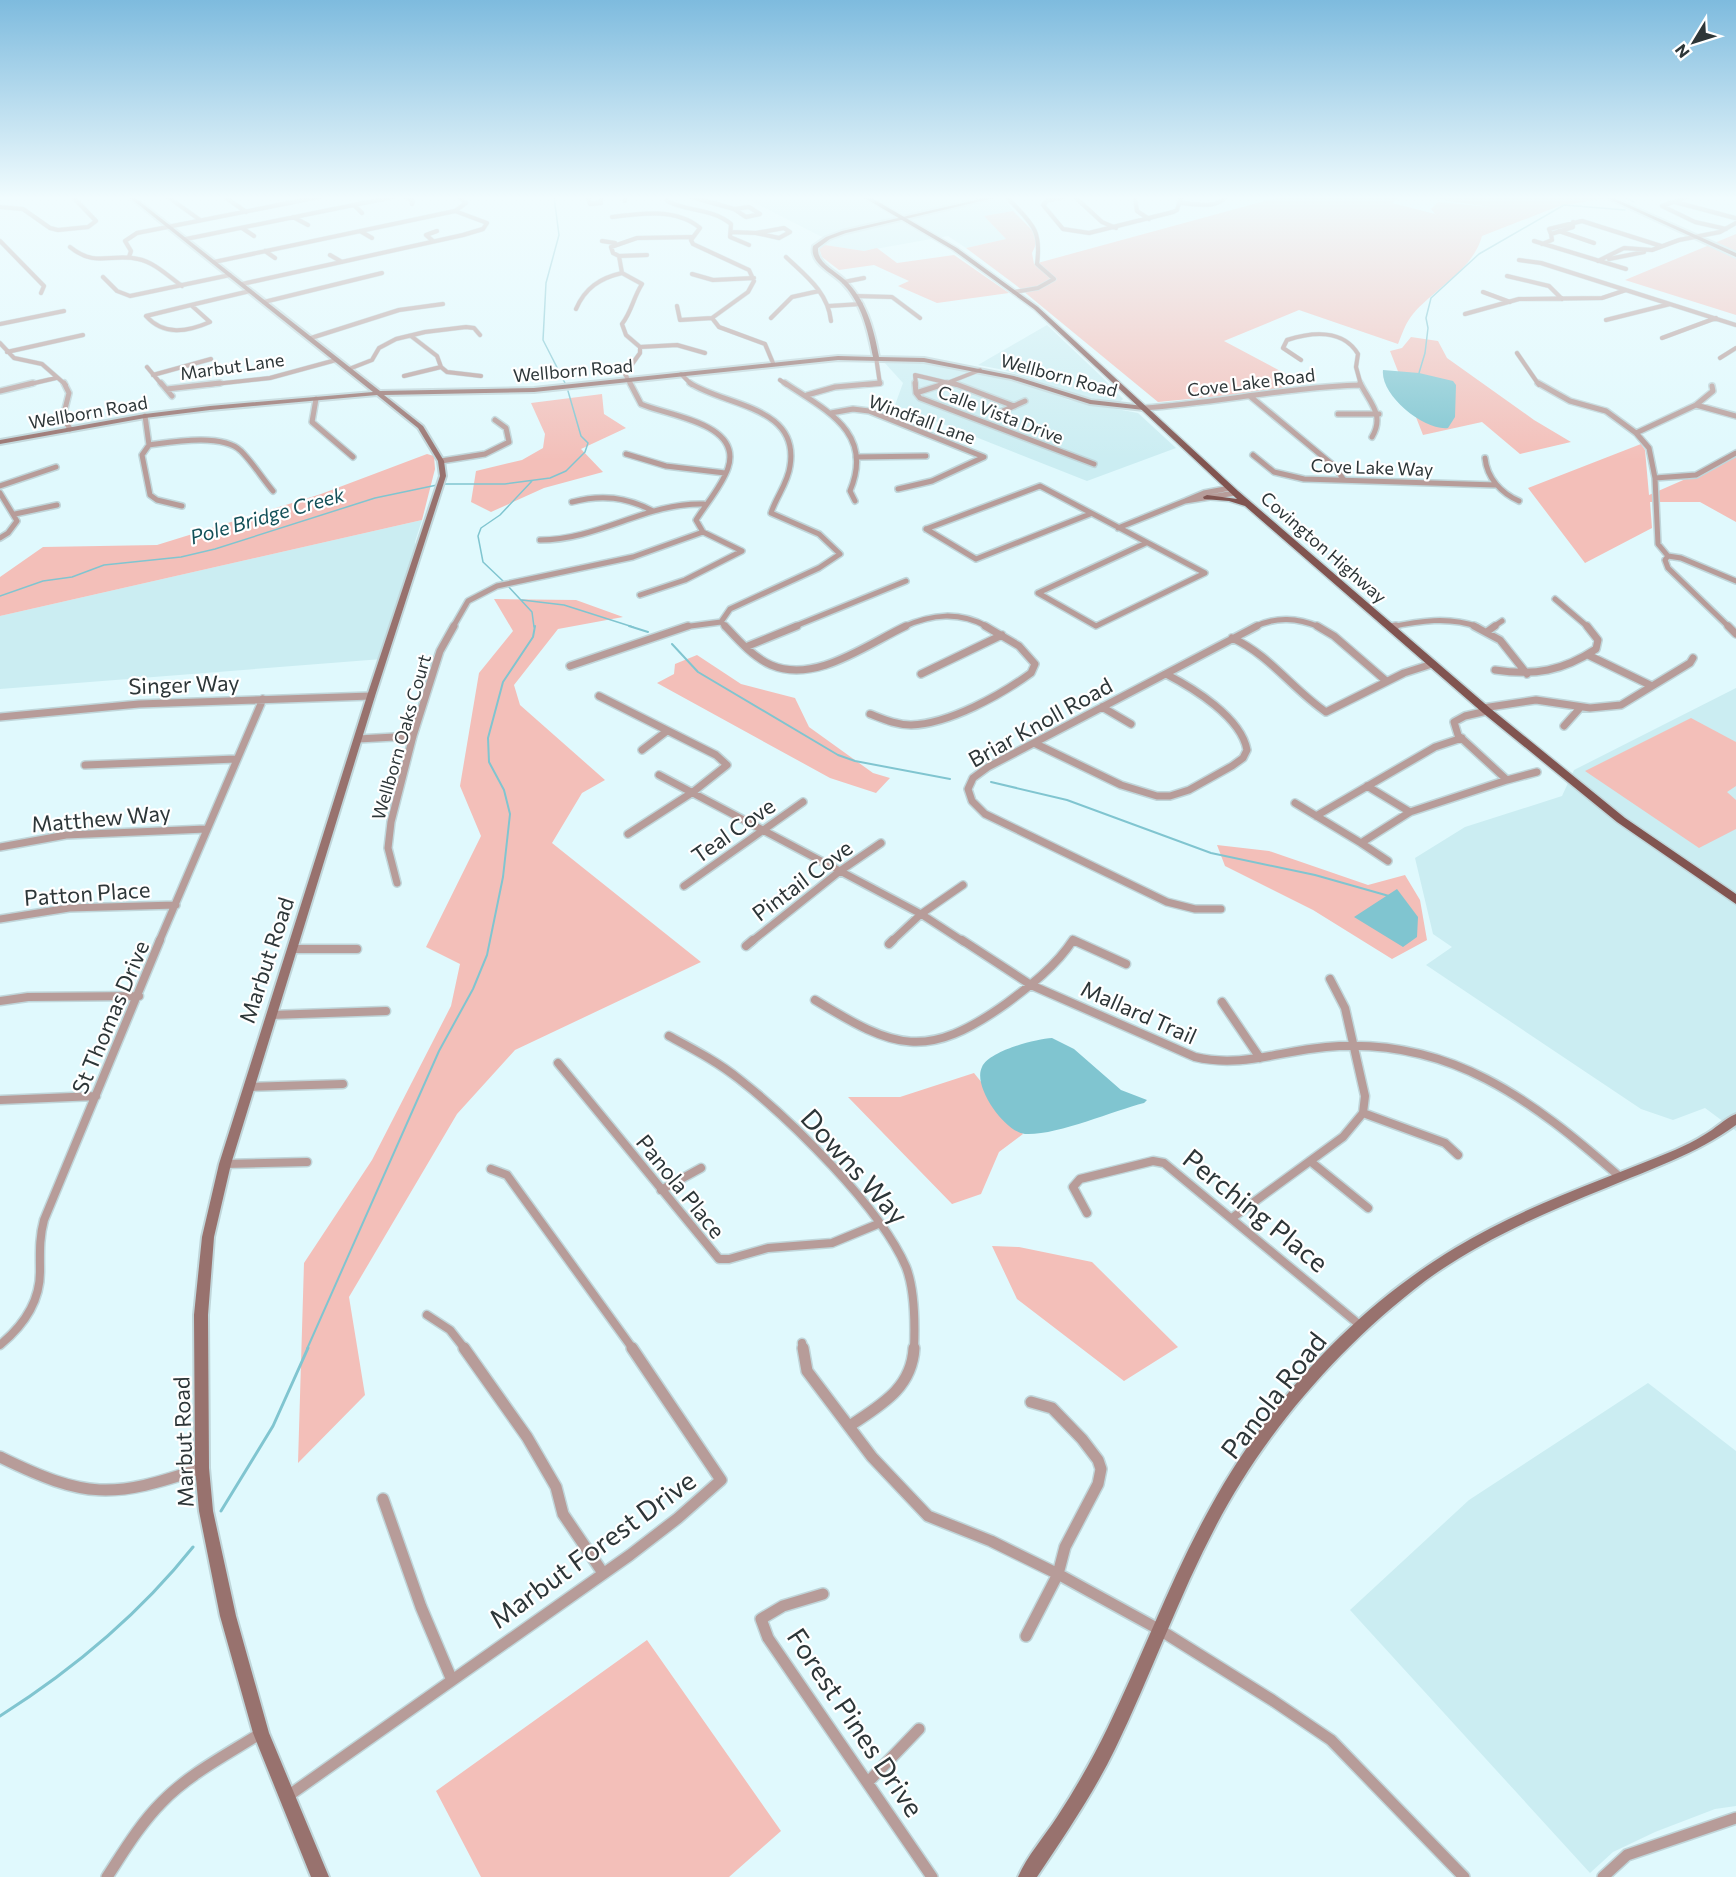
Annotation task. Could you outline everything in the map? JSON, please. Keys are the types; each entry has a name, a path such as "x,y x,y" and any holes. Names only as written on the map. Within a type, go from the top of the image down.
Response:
{"main road":[{"name":"Covington Highway","path":"1004,285 1144,408 1252,508 1485,709 1621,820 1736,900"},
{"path":"1207,497 1230,499 1252,508"}],"street":[{"path":"41,293 43,285"},
{"path":"110,285 117,291 130,296 188,285"},
{"path":"243,285 421,427 441,461 487,454 502,448 509,442 510,436 503,423 495,420"},
{"path":"264,302 335,285"},
{"path":"576,309 579,300 592,285"},
{"path":"642,285 632,300 632,311 622,327 626,335 640,347 677,345 705,353"},
{"path":"677,306 680,320 712,318 748,292 751,285"},
{"path":"813,285 829,306 831,321"},
{"path":"807,395 835,387 880,384 867,316 856,296 846,285"},
{"path":"1014,292 1038,288 1044,285"},
{"path":"1543,285 1549,286 1562,299"},
{"path":"1609,285 1736,325"},
{"path":"1465,314 1479,313 1510,302 1530,298 1594,298 1626,290"},
{"path":"190,304 210,322 165,331 158,328 146,316 155,311 250,291"},
{"path":"771,318 792,297 819,291"},
{"path":"1483,292 1510,302"},
{"path":"856,296 892,297 920,318"},
{"path":"311,338 399,310 443,304"},
{"path":"829,306 861,304"},
{"path":"1606,320 1670,304"},
{"path":"0,324 64,311"},
{"path":"712,318 719,327 765,344 773,363"},
{"path":"1662,338 1716,318"},
{"path":"349,369 372,360 378,348 385,344 411,336 465,326 477,330 480,335"},
{"path":"8,352 84,334"},
{"path":"1301,360 1283,348 1287,340 1302,335 1318,334 1346,341 1357,349 1354,369 1379,414 1380,426 1372,437"},
{"path":"411,336 437,356 441,367"},
{"path":"0,343 20,360 42,364 67,386 69,393 63,417 70,429"},
{"path":"640,347 640,353 627,368 625,374 641,404 692,419 720,437 729,451 730,459 725,472 696,520 704,532 742,551 685,580 640,595"},
{"path":"1720,358 1736,348"},
{"path":"1517,353 1535,381 1544,390 1570,401 1606,411 1636,433 1649,448 1655,478 1658,544 1668,556 1681,558 1736,580"},
{"name":"Wellborn Road","path":"0,442 145,416 316,399 398,392 534,390 773,363 876,357 924,360 977,369 1031,382 1090,402 1144,408"},
{"path":"153,375 211,359"},
{"name":"Marbut Lane","path":"167,389 270,378 336,360"},
{"path":"147,367 172,396"},
{"path":"404,376 441,367 457,375 481,376"},
{"path":"916,393 964,377 977,369"},
{"path":"570,666 690,625 721,622 730,609 819,568 840,554 833,543 824,537 771,513 790,473 791,451 782,429 771,418 746,404 688,385 681,374"},
{"name":"Calle Vista Drive","path":"949,382 915,375 916,393 920,398 1094,464"},
{"path":"0,391 56,378"},
{"path":"780,380 794,390 807,395 851,432 858,473 850,491 855,501"},
{"path":"949,382 1014,406"},
{"name":"Cove Lake Road","path":"1144,408 1251,397 1327,386 1361,385"},
{"path":"1636,433 1696,405 1713,391 1712,386"},
{"path":"1251,397 1333,465 1344,480"},
{"path":"316,399 312,422 353,457"},
{"path":"1003,411 1025,401"},
{"path":"1696,405 1736,416"},
{"name":"Windfall Lane","path":"831,413 853,409 869,411 984,457 944,477 916,487 898,489"},
{"path":"1338,414 1379,414"},
{"path":"145,416 149,445 142,455 150,495 157,500 182,506"},
{"path":"149,445 189,441 233,445 239,449 273,491"},
{"path":"1655,478 1686,477 1701,473 1718,459 1736,453"},
{"path":"626,454 666,466 725,472"},
{"name":"Cove Lake Way","path":"1253,455 1274,472 1288,477 1496,485"},
{"path":"856,457 926,456"},
{"path":"1485,458 1487,469 1496,485 1503,493 1519,501"},
{"name":"Marbut Road","path":"320,1877 261,1733 228,1616 206,1511 202,1468 202,1307 208,1237 225,1164 371,696 438,496 443,476 441,461"},
{"path":"0,486 57,467"},
{"path":"1090,514 976,559 926,529 1040,486 1205,573 1096,626 1038,593 1146,543"},
{"path":"1185,501 1233,490"},
{"path":"1118,528 1204,493 1233,490"},
{"path":"0,493 15,514 17,521 8,533 0,538"},
{"path":"572,502 601,495 621,497 653,511"},
{"path":"540,540 591,533 676,503 704,504"},
{"path":"15,514 57,505"},
{"name":"Wellborn Oaks Court","path":"397,883 388,848 391,822 413,736 440,651 468,601 497,586 633,557 704,532"},
{"path":"1668,556 1665,560 1668,568 1736,634"},
{"path":"747,646 906,581"},
{"path":"1495,670 1527,674 1553,673 1596,649 1598,640 1595,633 1555,599"},
{"path":"721,622 770,664 804,670 828,663 934,616 964,617 1027,650 1035,664 1031,673 1020,681 927,725 900,726 870,714"},
{"name":"Briar Knoll Road","path":"1221,909 1195,909 1167,902 985,814 974,805 968,794 969,783 976,774 1270,619 1301,619 1315,623 1334,635 1385,680"},
{"path":"1390,627 1438,619 1468,624 1488,631 1508,644 1527,674"},
{"path":"1488,631 1502,621"},
{"path":"921,674 1002,635"},
{"path":"1232,638 1264,655 1313,705 1326,712 1385,680 1432,664"},
{"path":"1588,655 1652,686"},
{"path":"1507,780 1462,738 1454,722 1485,709 1535,699 1601,710 1621,705 1690,663 1693,658"},
{"path":"1034,743 1079,768 1153,795 1170,796 1189,790 1240,761 1248,746 1242,737 1201,694 1166,674"},
{"name":"Singer Way","path":"0,717 76,707 371,696"},
{"path":"599,696 716,755 727,765 693,792 628,834"},
{"name":"St Thomas Drive","path":"0,1345 19,1328 35,1302 40,1274 38,1236 206,829 263,699"},
{"path":"1102,707 1131,724"},
{"path":"1564,726 1580,708"},
{"path":"642,750 668,731"},
{"path":"358,738 413,736"},
{"path":"1316,816 1435,747 1462,738"},
{"path":"85,765 236,759"},
{"path":"1361,843 1410,812 1537,772"},
{"name":"Mallard Trail","path":"659,775 921,914 1031,985 1211,1062 1239,1063 1329,1046 1414,1050 1476,1070 1579,1140 1620,1177"},
{"path":"1367,786 1410,812"},
{"name":"Teal Cove","path":"684,886 803,802"},
{"path":"1295,803 1388,861"},
{"name":"Matthew Way","path":"0,847 66,835 206,829"},
{"name":"Pintail Cove","path":"746,946 840,871 881,843"},
{"path":"890,944 921,914 963,885"},
{"name":"Patton Place","path":"0,919 69,908 176,904"},
{"path":"815,1000 884,1039 911,1044 938,1042 968,1032 1031,985 1073,940 1126,964"},
{"path":"293,949 357,949"},
{"path":"1232,1218 1343,1137 1364,1113 1362,1080 1352,1046 1345,1008 1330,979"},
{"path":"0,1001 28,998 139,996"},
{"path":"1222,1002 1260,1058"},
{"path":"271,1015 386,1011"},
{"name":"Downs Way","path":"669,1036 740,1080 776,1112 854,1193 894,1243 907,1270 915,1340 911,1367 904,1383 850,1425"},
{"name":"Panola Place","path":"558,1063 718,1259 729,1259 768,1248 832,1243 878,1224"},
{"path":"249,1087 343,1084"},
{"path":"0,1100 96,1096"},
{"path":"1364,1113 1445,1143 1458,1155"},
{"name":"Panola Road","path":"1027,1877 1094,1772 1215,1513 1262,1440 1312,1378 1361,1326 1434,1268 1459,1252 1493,1233 1709,1138 1736,1119"},
{"name":"Perching Place","path":"1087,1213 1073,1186 1080,1179 1153,1161 1164,1162 1361,1326"},
{"path":"1310,1161 1368,1208"},
{"path":"225,1164 307,1162"},
{"path":"661,1190 701,1168"},
{"name":"Marbut Forest Drive","path":"288,1796 451,1678 603,1573 703,1498 721,1480 570,1260 507,1175 491,1169"},
{"path":"428,1315 450,1330 527,1437 556,1487 563,1514 603,1573"},
{"path":"802,1343 807,1371 872,1457 928,1516 991,1541 1058,1574 1160,1630 1331,1740 1464,1877"},
{"path":"1026,1636 1058,1574 1065,1547 1098,1484 1101,1469 1082,1439 1052,1408 1031,1402"},
{"path":"0,1457 34,1474 87,1488 119,1492 147,1486 202,1468"},
{"path":"383,1499 421,1607 451,1678"},
{"name":"Forest Pines Drive","path":"823,1594 783,1606 761,1619 778,1658 868,1782 932,1877"},
{"path":"868,1782 920,1729"},
{"path":"107,1877 134,1836 168,1796 181,1785 261,1733"},
{"path":"1603,1877 1627,1855 1736,1818"}],"shaded area":[{"path":"997,285 1009,293 937,303 898,286"},
{"path":"1015,285 1445,285 1411,317 1398,344 1299,310 1224,341 1301,382 1273,391 1158,402"},
{"path":"1640,285 1736,285 1736,315"},
{"path":"1047,325 1123,399 1119,403 1078,395 1004,370 978,365"},
{"path":"1411,337 1438,341 1447,358 1534,420 1571,442 1520,454 1482,422 1423,435 1390,351 1402,348"},
{"path":"883,361 916,361 987,375 1033,387 1069,400 1138,413 1176,448 1087,481 895,405 903,383"},
{"path":"602,394 604,414 626,428 581,449 603,472 544,488 491,512 471,502 476,471 522,460 543,448 545,434 531,403"},
{"path":"1641,444 1645,450 1649,495 1736,457 1736,522 1700,502 1650,502 1652,528 1585,563 1528,488"},
{"path":"427,454 434,456 435,469 422,520 0,616 0,577 43,547 157,545 321,494"},
{"path":"422,520 415,542 416,565 382,659 0,689 0,616"},
{"path":"494,599 576,600 623,617 558,629 514,685 520,705 605,780 582,793 552,843 701,962 515,1050 457,1114 349,1297 365,1395 298,1463 304,1263 372,1160 451,1006 460,964 426,947 481,836 460,786 479,673 513,631"},
{"path":"697,655 741,684 795,698 809,727 873,773 890,778 876,793 830,778 657,683 674,674 675,664"},
{"path":"1736,688 1736,1131 1705,1108 1673,1120 1641,1109 1426,965 1452,947 1433,934 1415,858 1465,827 1562,796 1574,770"},
{"path":"1691,718 1736,742 1736,786 1727,792 1736,800 1736,829 1699,848 1585,771"},
{"path":"1217,845 1269,851 1368,885 1405,875 1420,900 1427,940 1392,959 1313,910 1225,866"},
{"path":"974,1073 1023,1134 999,1152 981,1194 952,1204 848,1097 900,1097"},
{"path":"992,1246 1019,1247 1092,1262 1178,1347 1124,1381 1017,1299"},
{"path":"1648,1383 1736,1451 1736,1806 1715,1809 1655,1832 1613,1852 1590,1873 1350,1610 1469,1500"},
{"path":"647,1640 781,1831 729,1877 481,1877 436,1791"}],"water":[{"path":"1383,370 1419,373 1453,381 1456,385 1455,417 1448,428 1427,424 1405,410 1389,390 1384,380"},
{"path":"1397,889 1418,917 1417,937 1403,947 1354,917"},
{"path":"1052,1038 1074,1049 1121,1090 1147,1100 1144,1103 1052,1131 1025,1134 1017,1131 1008,1125 992,1107 982,1085 980,1075 982,1067 986,1061 1003,1051 1024,1043"}],"waterway":[{"name":"Pole Bridge Creek","path":"546,285 543,340 566,385"},
{"path":"1419,373 1425,353 1428,328 1426,318 1431,298 1446,285"},
{"name":"Pole Bridge Creek","path":"445,484 505,484 550,478 566,471 585,452 588,443 581,436 568,391"},
{"path":"503,581 483,562 478,536 481,528 500,515 532,481"},
{"name":"Pole Bridge Creek","path":"0,596 43,581 72,577 104,565 181,557 215,549 375,498 437,485"},
{"path":"507,585 532,612 534,627"},
{"path":"522,600 564,605 633,627"},
{"path":"307,1349 439,1051 473,989 487,955 503,877 510,814 504,790 489,762 488,738 503,682 533,637 535,626"},
{"path":"629,626 648,632"},
{"path":"672,644 698,672 838,755 855,761 950,779"},
{"path":"991,782 1067,800 1211,853 1315,875 1389,896"},
{"path":"221,1511 273,1426 308,1348"},
{"path":"0,1716 54,1679 104,1640 150,1596 193,1547"}]}
